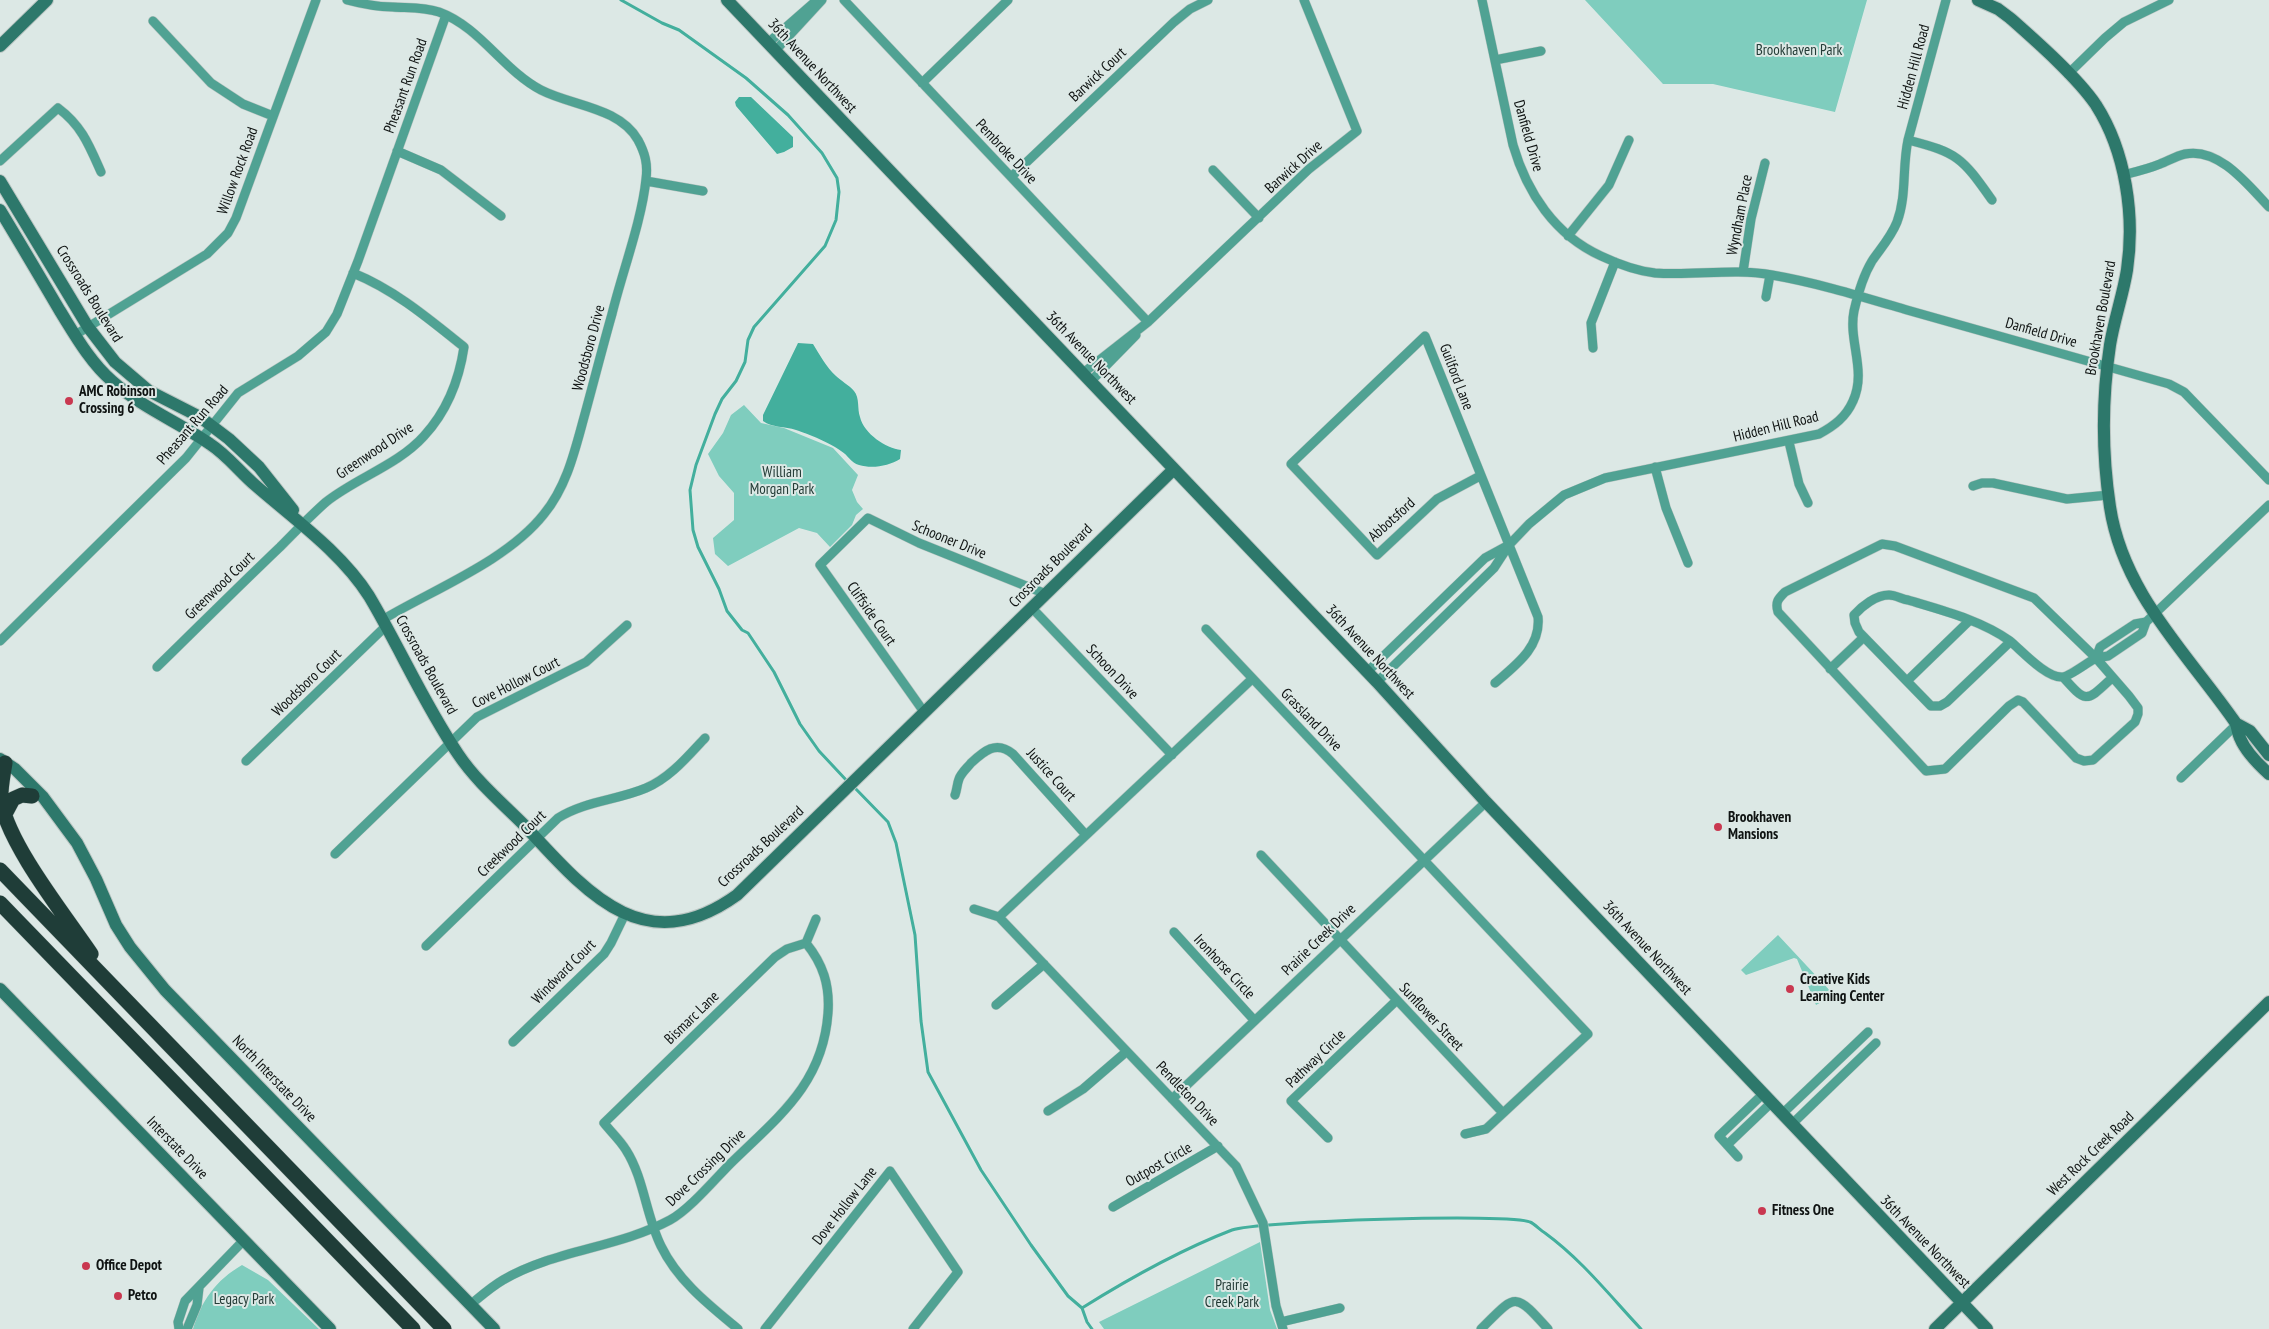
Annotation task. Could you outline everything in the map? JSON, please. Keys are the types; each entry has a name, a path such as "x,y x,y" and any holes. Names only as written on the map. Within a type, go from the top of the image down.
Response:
{"highway":[{"path":"2,761 0,795 5,814 36,872 114,988"},
{"path":"5,814 13,799 22,795 32,796"},
{"path":"0,870 444,1329"},
{"path":"0,903 413,1329"}],"street":[{"path":"0,46 47,0"},
{"name":"Willow Rock Road","path":"75,335 207,254 228,233 236,218 316,0"},
{"path":"347,0 374,6 436,11 446,15"},
{"name":"36th Avenue Northwest","path":"727,0 1377,682 1486,802 1987,1329"},
{"path":"772,47 817,0"},
{"path":"772,47 822,0"},
{"name":"Pembroke Drive","path":"844,0 1148,322"},
{"path":"922,83 1008,0"},
{"name":"Barwick Court","path":"1011,177 1174,22 1190,9 1208,0"},
{"name":"Barwick Drive","path":"1087,377 1259,218 1309,169 1357,131 1304,0"},
{"name":"Danfield Drive","path":"1482,0 1513,145 1520,166 1540,205 1568,236 1600,256 1654,273 1744,272 1770,275 1858,296 2169,384 2184,392 2269,480"},
{"name":"Hidden Hill Road","path":"1377,682 1494,568 1509,545 1549,506 1577,488 1599,480 1655,467 1788,442 1818,434 1828,429 1844,416 1853,401 1859,374 1853,332 1854,312 1861,284 1871,262 1890,236 1903,201 1904,159 1908,140 1946,0"},
{"name":"Brookhaven Boulevard","path":"1978,0 1998,9 2010,18 2088,94 2102,114 2112,138 2123,175 2129,211 2128,257 2110,345 2104,412 2109,495 2116,531 2122,553 2150,618 2237,724 2250,731 2269,755"},
{"path":"2068,74 2117,28 2134,17 2169,0"},
{"name":"Woodsboro Drive","path":"384,623 506,550 534,525 554,499 565,479 575,452 639,214 646,181 645,154 637,138 626,125 611,116 543,91 510,69 473,32 446,15"},
{"name":"Pheasant Run Road","path":"0,641 186,458 238,393 298,356 326,332 337,314 353,273 446,15"},
{"path":"153,21 211,84 243,104 273,116"},
{"path":"1495,60 1541,50"},
{"path":"0,161 58,108 72,118 82,130 101,172"},
{"path":"1568,236 1609,185 1629,140"},
{"path":"1908,140 1955,156 1968,167 1992,200"},
{"path":"397,151 441,170 500,216"},
{"path":"2123,175 2159,165 2185,154 2201,154 2214,158 2234,172 2269,207"},
{"name":"Wyndham Place","path":"1744,272 1751,219 1765,163"},
{"path":"1213,170 1259,218"},
{"name":"Crossroads Boulevard","path":"0,181 88,327 114,362 140,384 200,418 229,439 259,467 303,524"},
{"path":"646,181 703,191"},
{"name":"Crossroads Boulevard","path":"0,210 75,335 98,367 141,404 212,445 303,524 358,581 384,623 450,742 478,778 580,885 600,901 625,914 650,920 682,920 705,914 717,908 744,888 1174,469"},
{"path":"1593,348 1591,323 1615,262"},
{"name":"Greenwood Drive","path":"303,524 317,510 347,487 396,457 422,438 449,400 461,365 464,347 400,296 353,273"},
{"path":"1766,298 1770,275"},
{"name":"Guilford Lane","path":"1291,464 1425,336 1538,617 1539,627 1530,650 1495,683"},
{"path":"1788,442 1799,484 1808,503"},
{"name":"Abbotsford","path":"1291,464 1377,555 1432,503 1454,488 1480,476"},
{"path":"1655,467 1666,508 1688,563"},
{"path":"1973,486 1982,483 2000,484 2067,499 2109,495"},
{"path":"2010,642 1940,706 1931,706 1864,637 1854,623 1854,615 1861,607 1878,598 1889,595 1990,629 2010,642 2031,661 2056,676 2063,677 2096,658 2100,647 2136,624 2150,618 2269,505"},
{"name":"Schooner Drive","path":"850,536 868,518 919,543 1046,594"},
{"name":"Greenwood Court","path":"157,667 303,524"},
{"name":"Cliffside Court","path":"850,536 820,565 924,712"},
{"path":"1882,544 1895,546 2034,598 2096,658 2138,708 2138,714 2135,722 2093,760 2084,761 2076,758 2023,702 2018,700 2009,706 1945,769 1936,772 1926,771 1830,669 1778,612 1776,600 1785,592 1882,544"},
{"name":"Hidden Hill Road","path":"1367,672 1485,558 1509,545"},
{"name":"Schoon Drive","path":"1032,608 1172,755"},
{"path":"1907,681 1968,621"},
{"name":"Woodsboro Court","path":"246,761 384,623"},
{"name":"Cove Hollow Court","path":"335,854 450,742 483,713 586,662 627,625"},
{"name":"Grassland Drive","path":"1206,629 1588,1034 1503,1112"},
{"path":"1830,669 1864,637"},
{"path":"2063,677 2084,698 2094,695 2112,678"},
{"path":"974,909 999,917 1252,678"},
{"path":"2181,778 2237,724"},
{"name":"Brookhaven Boulevard","path":"2237,724 2240,738 2269,774"},
{"name":"Creekwood Court","path":"426,946 552,824 571,811 634,793 655,784 674,769 705,738"},
{"name":"Justice Court","path":"956,795 959,778 981,754 992,747 1003,748 1012,754 1086,835"},
{"name":"North Interstate Drive","path":"2,761 10,774 65,828"},
{"name":"North Interstate Drive","path":"2,761 15,769 43,797 65,828 87,861 116,925 152,975 494,1329"},
{"name":"Prairie Creek Drive","path":"1172,1098 1486,802"},
{"name":"Sunflower Street","path":"1261,855 1503,1112"},
{"name":"Windward Court","path":"513,1042 604,954 611,944 625,914"},
{"name":"Pendleton Drive","path":"999,917 1236,1166 1263,1223 1273,1287 1282,1325"},
{"path":"806,944 816,919"},
{"name":"Ironhorse Circle","path":"1174,932 1254,1020"},
{"name":"Dove Crossing Drive","path":"470,1305 492,1287 522,1270 639,1234 672,1219 785,1110 810,1079 825,1039 828,994 822,966 806,944"},
{"name":"Bismarc Lane","path":"654,1227 632,1162 620,1142 604,1123 775,957 787,949 806,944"},
{"path":"996,1006 1044,964"},
{"name":"Interstate Drive","path":"0,989 330,1329"},
{"name":"Pathway Circle","path":"1328,1138 1291,1101 1397,1000"},
{"name":"West Rock Creek Road","path":"1936,1329 2269,1002"},
{"path":"1782,1114 1868,1032"},
{"path":"1792,1124 1876,1043"},
{"path":"1048,1111 1083,1089 1126,1052"},
{"path":"1738,1157 1719,1136 1767,1098"},
{"path":"1465,1134 1486,1129 1503,1112"},
{"name":"Outpost Circle","path":"1113,1207 1218,1146"},
{"name":"Dove Hollow Lane","path":"764,1329 890,1171 958,1272 913,1329"},
{"path":"654,1227 661,1245 678,1273 693,1290 738,1329"},
{"path":"178,1329 178,1322 185,1301 244,1240"},
{"path":"187,1329 197,1305 199,1288"},
{"path":"1481,1329 1502,1306 1516,1302 1526,1305 1548,1329"},
{"path":"1282,1325 1340,1308"}],"green space":[{"name":"Brookhaven Park","path":"1585,0 1867,0 1835,112 1713,84 1663,84"},
{"name":"William Morgan Park","path":"744,405 761,423 784,428 833,448 858,475 852,490 857,502 863,509 856,515 852,525 830,547 817,533 799,528 728,566 715,554 713,538 734,520 734,493 719,476 708,454 723,433 731,415"},
{"path":"1778,935 1834,995 1816,1005 1797,959 1794,958 1746,975 1741,970"},
{"name":"Prairie Creek Park","path":"1260,1242 1270,1310 1277,1329 1104,1329 1099,1322"},
{"name":"Legacy Park","path":"242,1265 268,1280 319,1329 193,1329 200,1309 217,1284"}],"shaded area":[{"path":"739,97 751,97 793,137 793,147 777,154 736,106 735,102"},
{"path":"798,343 813,344 829,369 856,394 860,417 866,429 882,443 901,450 900,459 880,466 869,467 859,465 837,448 819,439 796,430 770,425 763,421 763,415"}],"waterway":[{"path":"621,0 662,23 679,30 746,78 788,115 822,153 837,178 839,192 836,220 825,246 754,327 748,340 745,362 736,381 722,399 715,414 696,465 690,490 693,530 698,547 719,589 727,611 742,630 748,633 774,672 800,724 819,751 848,782"},
{"path":"853,786 888,822 896,843 915,935 921,1021 928,1072 981,1170 1068,1296 1082,1308 1087,1322 1092,1329"},
{"path":"1082,1308 1156,1265 1193,1246 1232,1230 1286,1224 1383,1219 1513,1219 1532,1223 1571,1255 1641,1329"}],"place":[{"name":"AMC Robinson Crossing 6","path":"69,401"},
{"name":"Brookhaven Mansions","path":"1718,827"},
{"name":"Creative Kids Learning Center","path":"1790,989"},
{"name":"Fitness One","path":"1762,1211"},
{"name":"Office Depot","path":"86,1266"},
{"name":"Petco","path":"118,1296"}]}
